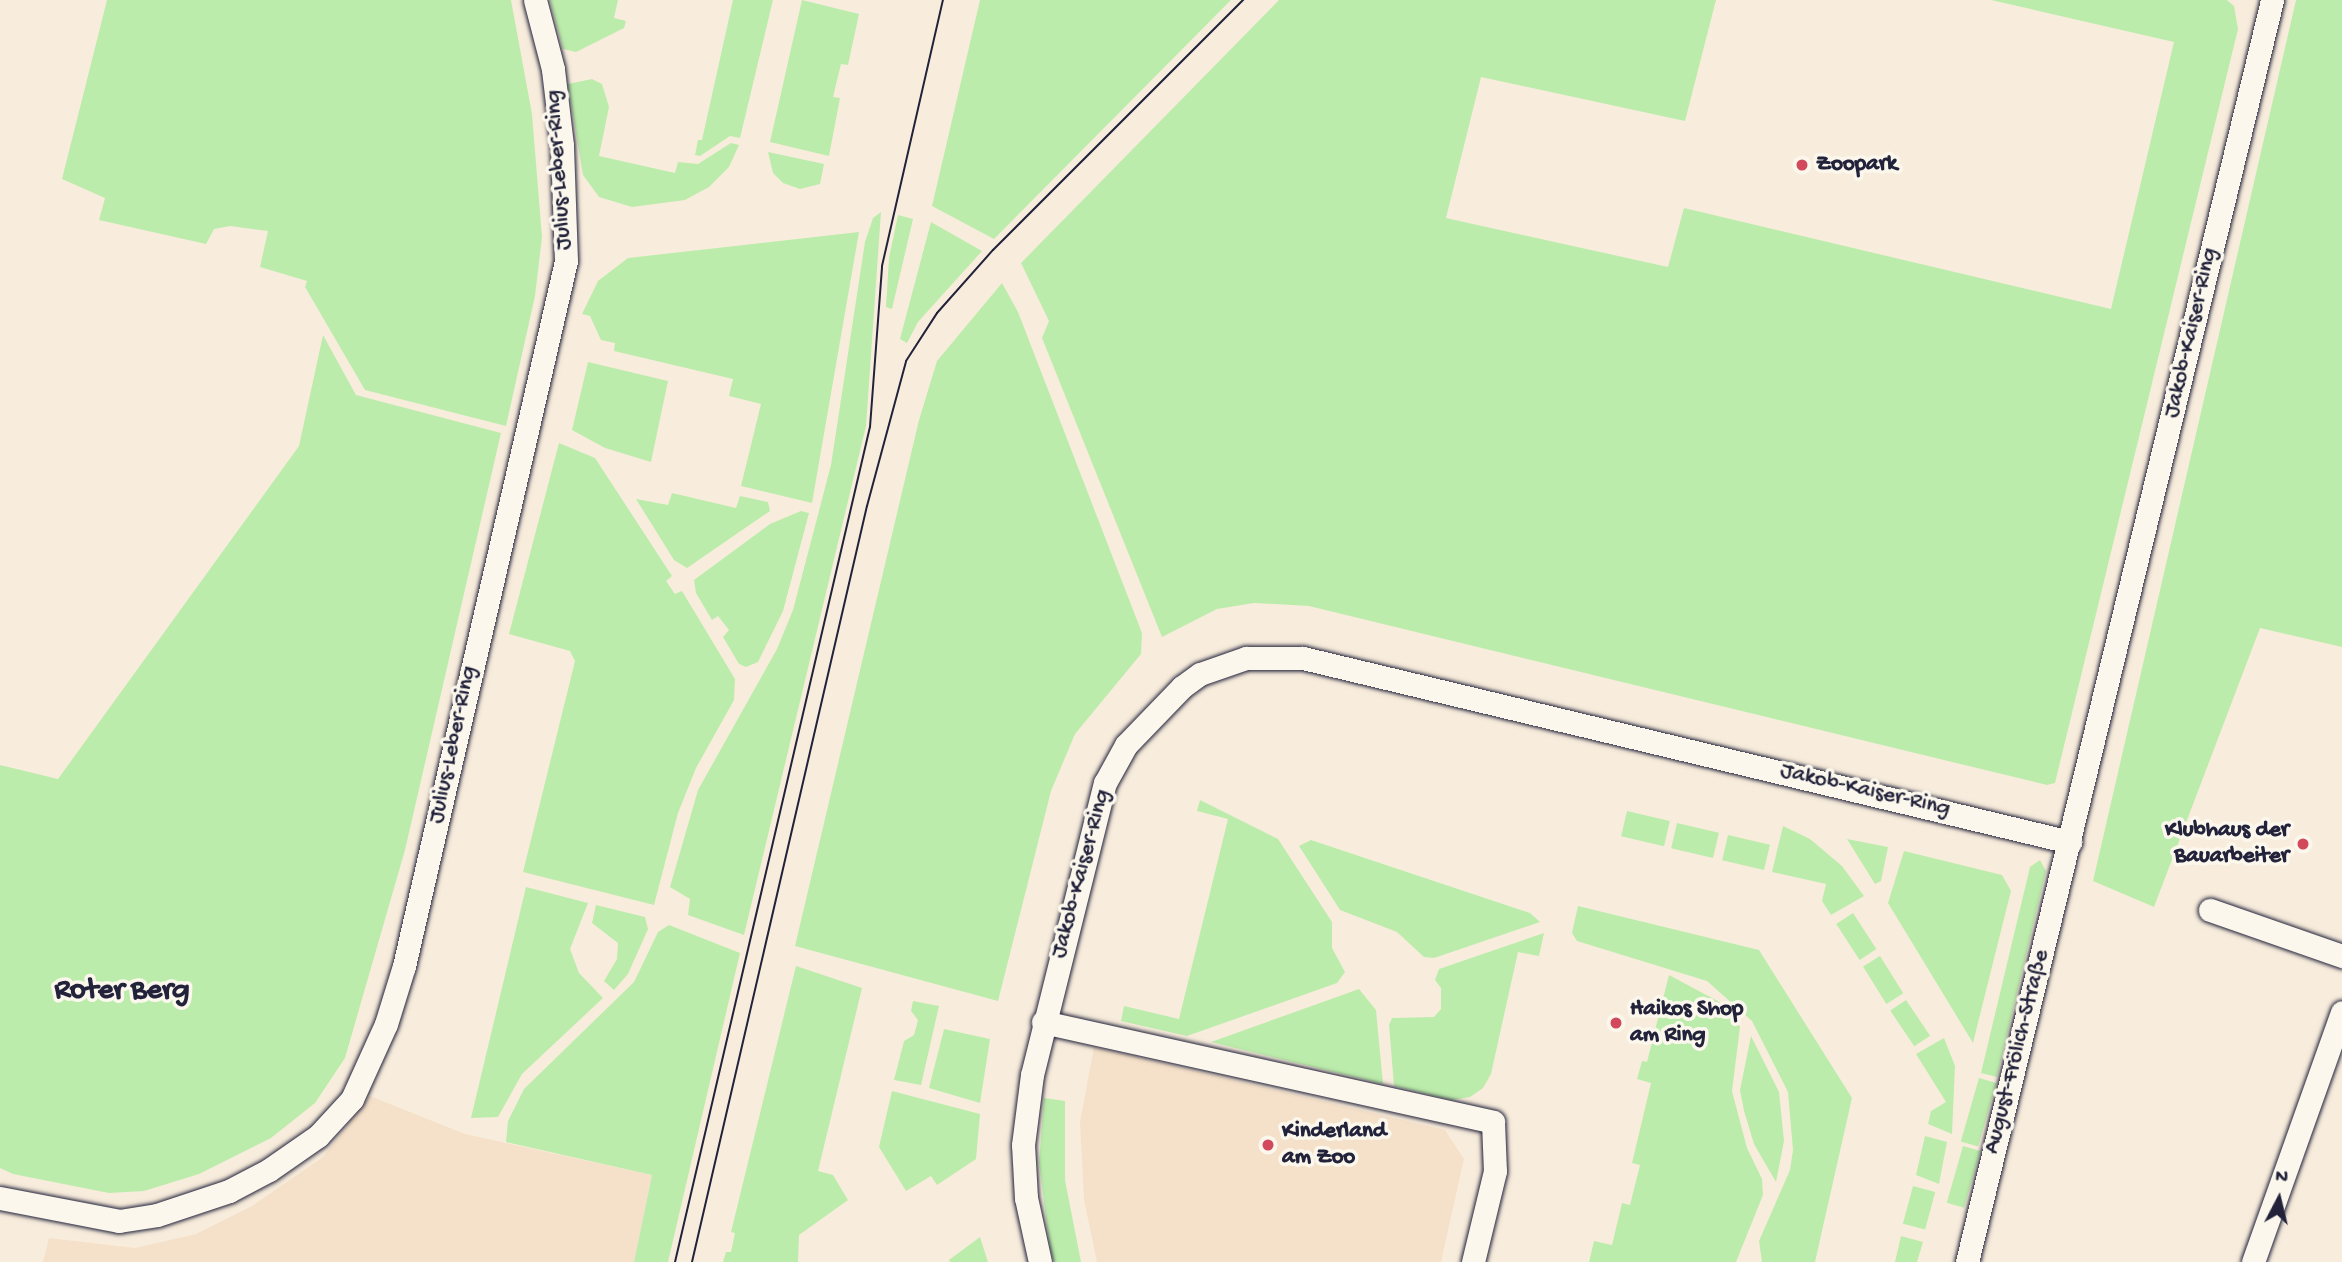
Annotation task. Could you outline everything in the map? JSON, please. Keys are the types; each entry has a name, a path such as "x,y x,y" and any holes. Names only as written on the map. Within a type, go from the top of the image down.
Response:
{"street":[{"name":"Julius-Leber-Ring","path":"0,1198 119,1220 157,1215 229,1191 269,1171 318,1136 352,1099 386,1024 404,966 566,261 562,145 553,69 536,0"},
{"name":"Jakob-Kaiser-Ring","path":"1040,1262 1026,1198 1023,1146 1043,1022 1105,783 1126,745 1182,687 1200,674 1246,659 1303,658 2070,842 2272,0"},
{"name":"August-Frölich-Straße","path":"1967,1262 2070,842"},
{"path":"2210,910 2342,956"},
{"path":"2253,1262 2342,1012"},
{"path":"1043,1022 1493,1122 1495,1171 1473,1262"}],"shaded area":[{"name":"Kinderland am Zoo","path":"1094,1047 1445,1130 1464,1159 1441,1262 1097,1262 1084,1200 1080,1122"},
{"path":"370,1096 465,1134 652,1175 634,1262 43,1262 49,1238 135,1248 196,1234 252,1206 323,1157"}],"green space":[{"path":"107,0 511,0 532,114 542,237 535,296 506,426 365,390 305,287 307,281 260,267 268,231 230,226 214,229 206,244 99,220 105,198 62,179"},
{"path":"550,0 618,0 614,18 626,21 624,28 576,52 563,49"},
{"path":"733,0 773,0 740,138 730,136 700,156 695,155 698,140 702,140"},
{"path":"802,0 859,14 848,65 841,64 833,97 840,98 829,156 770,142"},
{"path":"980,0 1231,0 994,239 932,206"},
{"path":"1279,0 1716,0 1685,121 1481,77 1446,218 1668,267 1684,208 2111,309 2174,42 1991,0 2227,0 2234,6 2238,29 2055,783 2047,785 1309,606 1254,603 1217,609 1162,637 1042,338 1049,321 1021,263"},
{"path":"2296,0 2342,0 2342,647 2260,628 2154,907 2093,881"},
{"path":"592,79 602,84 609,107 599,156 675,173 678,162 698,164 731,143 739,145 729,167 709,187 685,200 632,207 599,197 583,175 568,84"},
{"path":"768,152 824,164 820,184 800,189 783,183 773,173"},
{"path":"881,212 866,426 744,935 688,915 690,899 670,887 698,790 777,649 793,610 831,465 865,242 873,218"},
{"path":"898,215 913,219 892,309 886,307 889,258"},
{"path":"931,222 982,251 918,322 907,343 900,339"},
{"path":"859,232 812,503 741,486 761,404 729,396 733,379 614,351 615,343 601,340 590,316 582,314 598,281 628,258"},
{"path":"1002,283 1018,312 1142,633 1141,654 1075,734 1051,791 998,1001 795,946 919,420 937,361"},
{"path":"323,335 356,395 501,433 405,850 345,1058 315,1103 271,1138 199,1174 144,1191 109,1193 13,1174 0,1168 0,765 58,779 299,446"},
{"path":"588,362 668,381 651,462 605,448 572,430"},
{"path":"559,443 595,458 672,576 666,581 675,594 682,591 735,679 734,700 696,768 678,813 654,905 523,872 575,661 570,651 509,634"},
{"path":"672,493 736,508 740,496 768,502 770,511 687,568 674,560 636,499 668,505"},
{"path":"801,511 809,513 783,611 758,662 746,667 739,664 723,637 729,630 718,616 712,620 696,593 694,580 770,524"},
{"path":"1200,800 1278,839 1332,922 1332,948 1345,972 1337,983 1187,1036 1121,1021 1124,1006 1179,1019 1228,819 1197,811"},
{"path":"1627,811 1670,821 1664,846 1621,836"},
{"path":"1677,823 1719,833 1713,858 1671,848"},
{"path":"1783,826 1810,839 1842,866 1864,896 1831,915 1822,901 1826,884 1772,872"},
{"path":"1728,835 1770,845 1764,870 1722,860"},
{"path":"1847,839 1888,847 1881,881 1875,884"},
{"path":"1311,840 1530,913 1540,922 1434,958 1424,957 1397,932 1340,910 1299,846"},
{"path":"1904,851 2002,875 2011,891 1973,1043 1888,903"},
{"path":"2040,860 2046,871 1997,1077 1981,1073 2030,867"},
{"path":"526,887 588,903 570,949 579,973 603,998 522,1074 498,1117 471,1118"},
{"path":"596,905 645,917 648,929 628,974 614,990 604,981 617,959 618,943 592,923"},
{"path":"1578,906 1759,950 1852,1098 1815,1262 1762,1262 1759,1241 1790,1170 1793,1150 1788,1092 1752,1021 1707,981 1577,941 1572,933"},
{"path":"1853,913 1876,949 1860,960 1836,924"},
{"path":"669,925 740,953 668,1262 634,1262 652,1175 506,1142 508,1121 524,1089 634,982 658,932"},
{"path":"1544,933 1539,956 1518,952 1491,1074 1483,1088 1470,1097 1452,1100 1394,1086 1389,1025 1392,1018 1434,1017 1441,1009 1441,988 1435,980 1439,969"},
{"path":"1880,956 1903,993 1886,1004 1863,967"},
{"path":"796,966 862,988 818,1171 833,1175 848,1200 799,1235 798,1262 723,1262 726,1252 731,1252 735,1233 731,1232"},
{"path":"1669,975 1725,1005 1740,1027 1732,1091 1747,1148 1762,1179 1763,1195 1736,1262 1589,1262 1594,1241 1612,1245 1622,1203 1630,1205 1640,1165 1632,1163 1651,1083 1637,1079 1642,1061 1647,1062"},
{"path":"1359,989 1376,1010 1383,1084 1211,1042"},
{"path":"1906,1000 1930,1036 1914,1046 1890,1011"},
{"path":"913,1001 939,1006 921,1085 894,1080 904,1041 914,1035 918,1020 911,1011"},
{"path":"944,1029 990,1039 980,1103 929,1088"},
{"path":"1751,1036 1779,1092 1784,1141 1776,1182 1754,1144 1740,1090"},
{"path":"1944,1038 1955,1066 1952,1134 1928,1124 1931,1111 1946,1102 1916,1054"},
{"path":"1979,1078 1996,1083 1978,1146 1961,1141"},
{"path":"892,1091 980,1114 976,1159 937,1185 931,1176 906,1191 879,1147"},
{"path":"1044,1098 1065,1101 1065,1180 1081,1262 1054,1262 1050,1249 1039,1163"},
{"path":"1925,1136 1947,1142 1939,1184 1916,1175"},
{"path":"1963,1146 1980,1151 1964,1208 1947,1203"},
{"path":"1913,1186 1935,1192 1925,1230 1903,1224"},
{"path":"1901,1236 1923,1242 1917,1262 1895,1262"},
{"path":"980,1237 988,1262 950,1262 949,1260"}],"tram line":[{"path":"675,1262 870,427 882,266 943,0"},
{"path":"692,1262 867,506 906,361 937,313 993,250 1243,0"}],"place":[{"name":"Zoopark","path":"1802,165"},
{"name":"Klubhaus der Bauarbeiter","path":"2303,844"},
{"name":"Haikos Shop am Ring","path":"1616,1023"},
{"name":"Kinderland am Zoo","path":"1268,1145"}],"district":[{"name":"Roter Berg","path":"122,992"}]}
